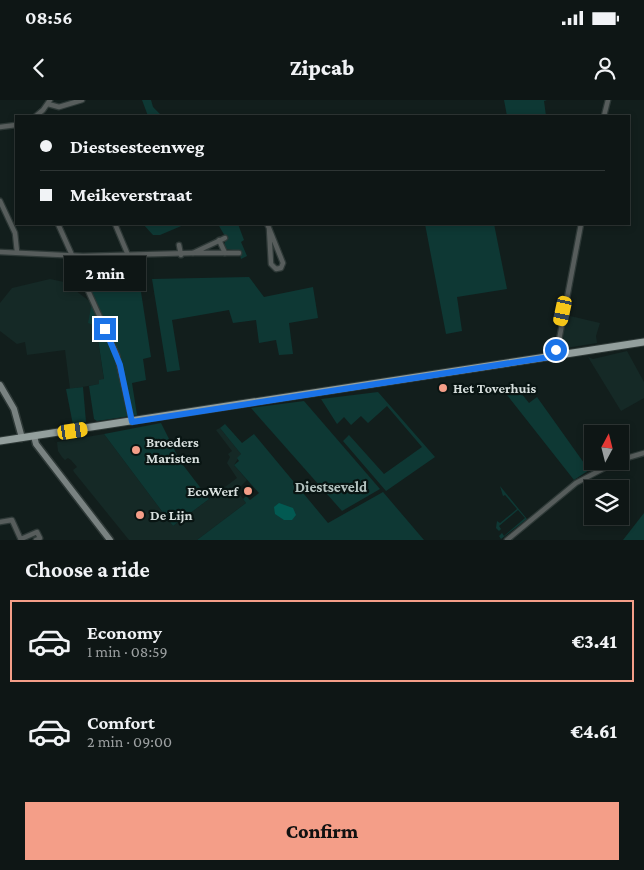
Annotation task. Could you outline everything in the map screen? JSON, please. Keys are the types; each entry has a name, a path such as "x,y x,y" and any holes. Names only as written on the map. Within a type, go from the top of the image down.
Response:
{"main road":[{"path":"0,441 644,342"}],"street":[{"path":"37,115 49,102 59,107 82,100"},
{"path":"604,115 608,100"},
{"path":"0,127 15,125"},
{"path":"0,201 15,233 17,252"},
{"path":"58,225 120,365 132,422"},
{"path":"115,225 128,255"},
{"path":"556,356 581,225"},
{"path":"268,226 280,254 283,264 281,268 276,269 272,265 268,226"},
{"path":"193,254 225,238"},
{"path":"219,240 224,253"},
{"path":"179,245 182,255"},
{"path":"0,252 73,256 239,253"},
{"path":"271,256 280,254"},
{"path":"0,385 14,409 22,438"},
{"path":"34,436 36,444 110,540"},
{"path":"629,458 644,453"},
{"path":"507,540 576,483 601,470"},
{"path":"0,522 12,520 21,539 37,532 40,538 36,540"}],"shaded area":[{"path":"142,100 151,100 153,107 161,115 148,115"},
{"path":"504,100 547,100 544,101 546,115 507,115"},
{"path":"144,225 184,225 160,235 153,235"},
{"path":"219,225 238,225 244,240 241,242 247,256 241,259 239,251 226,249 224,246 226,238"},
{"path":"425,225 494,225 507,289 457,297 462,331 446,334"},
{"path":"249,277 264,297 313,287 318,318 289,323 293,354 279,355 276,340 259,343 256,320 233,323 229,310 172,320 180,370 167,372 152,279"},
{"path":"50,279 64,282 92,303 92,326 96,326 104,380 100,384 70,389 65,350 27,355 25,342 17,344 0,331 0,303 12,288"},
{"path":"139,279 151,357 143,359 146,380 132,383 137,415 97,421 94,419 89,386 99,384 99,380 104,379 96,326 88,323 92,303 86,280"},
{"path":"566,315 600,323 596,336 597,343 566,348 562,333"},
{"path":"627,351 644,382 644,398 621,411 588,357 593,359"},
{"path":"83,387 86,422 73,425 66,389"},
{"path":"517,388 529,403 537,397 584,463 584,470 589,470 574,480 507,395"},
{"path":"378,392 435,457 386,491 343,441 349,435 384,474 422,447 387,406 368,423 361,416 351,425 344,417 337,424 321,399"},
{"path":"304,401 380,489 342,511 251,408"},
{"path":"161,423 180,461 209,499 173,526 104,434"},
{"path":"225,424 242,443 254,434 328,523 383,492 424,540 197,540 246,503 243,499 246,496 250,500 259,493 234,465 239,461 237,458 241,454 220,428"},
{"path":"220,428 241,454 234,465 247,480 238,492 246,503 197,540 129,540 74,472 73,470 77,467 68,458 65,460 58,451 57,442 104,434 173,526 237,478 227,463 230,457 228,454 232,451 216,430"},
{"path":"500,486 527,519 501,539 499,536 502,533 504,536 525,518 518,510 499,526 501,529 499,531 496,528 497,521 500,523 517,509 505,495 503,496"},
{"path":"279,503 293,508 296,515 292,520 284,520 275,514 274,507"},
{"path":"644,513 644,540 623,540"}],"place":[{"name":"Het Toverhuis","path":"443,388"},
{"name":"Broeders Maristen","path":"136,450"},
{"name":"EcoWerf","path":"248,491"},
{"name":"De Lijn","path":"140,515"}],"district":[{"name":"Diestseveld","path":"331,487"}],"route":[{"path":"105,329 120,365 132,422 556,356 556,350"}]}
